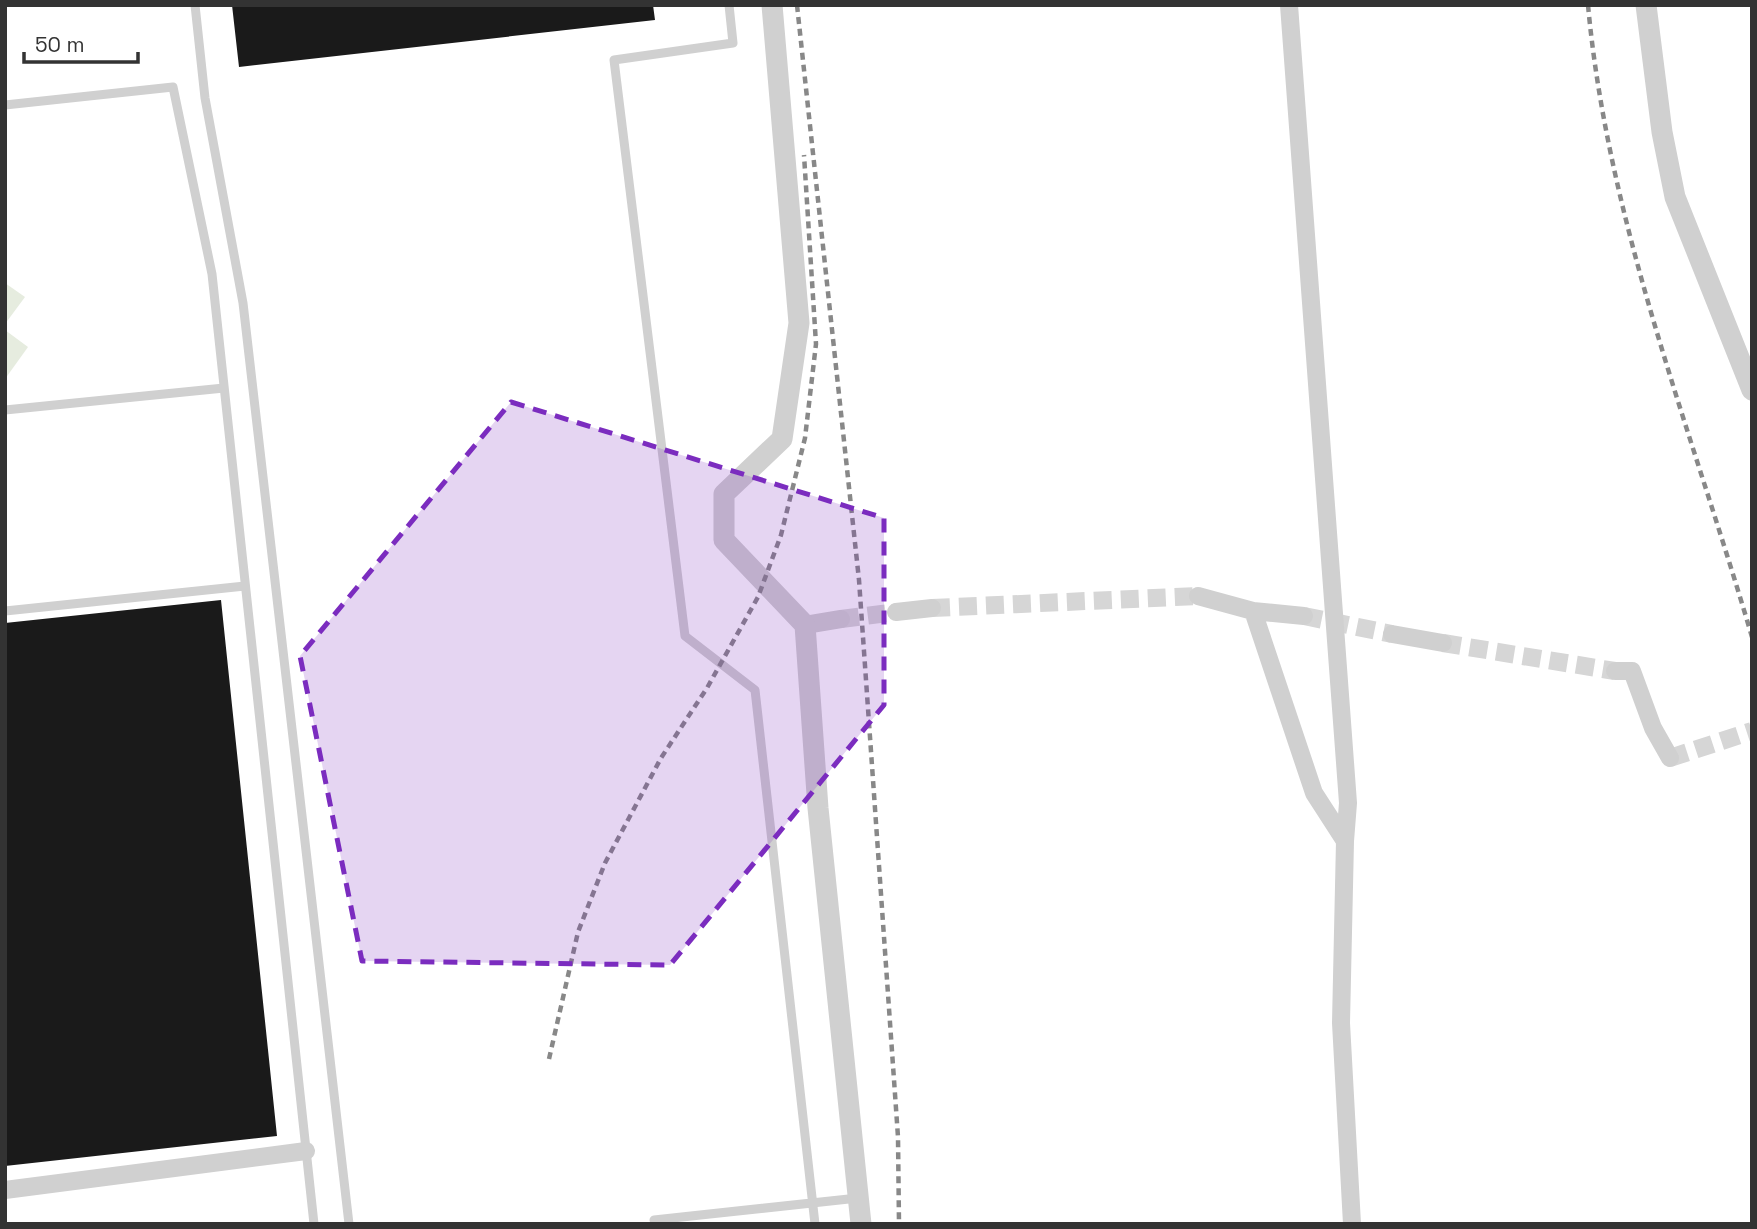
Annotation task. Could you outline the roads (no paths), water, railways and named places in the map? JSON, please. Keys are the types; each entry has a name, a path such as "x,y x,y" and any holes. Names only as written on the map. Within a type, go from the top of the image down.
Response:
{"street":[{"path":"772,5 799,323 782,439 724,494 724,540 805,625 818,808 861,1224"},
{"path":"1289,5 1346,776 1341,1023 1352,1224"},
{"path":"1646,5 1662,132 1675,197 1752,390"},
{"path":"1198,596 1253,611 1304,616"},
{"path":"896,612 932,608"},
{"path":"1253,611 1314,793 1345,841"},
{"path":"805,625 841,619"},
{"path":"1392,634 1443,643"},
{"path":"1615,671 1632,671 1653,728 1670,758"},
{"path":"5,1190 306,1152"}],"lane":[{"path":"195,5 205,97 243,303 349,1224"},
{"path":"729,5 733,43 614,60 685,636 755,690 815,1224"},
{"path":"5,105 173,87 212,274 314,1224"},
{"path":"5,410 224,388"},
{"path":"5,611 245,586"},
{"path":"654,1220 858,1198"}],"tunnel":[{"path":"932,608 1198,596"},
{"path":"841,619 896,612"},
{"path":"1304,616 1392,634"},
{"path":"1443,643 1615,671"},
{"path":"1670,758 1752,731"}],"railway":[{"path":"797,5 859,580 898,1137 899,1224"},
{"path":"1588,5 1598,86 1613,166 1633,246 1752,637"},
{"path":"549,1059 578,932 605,863 661,758 707,688 758,597 781,535 805,438 816,344 804,155"}]}
